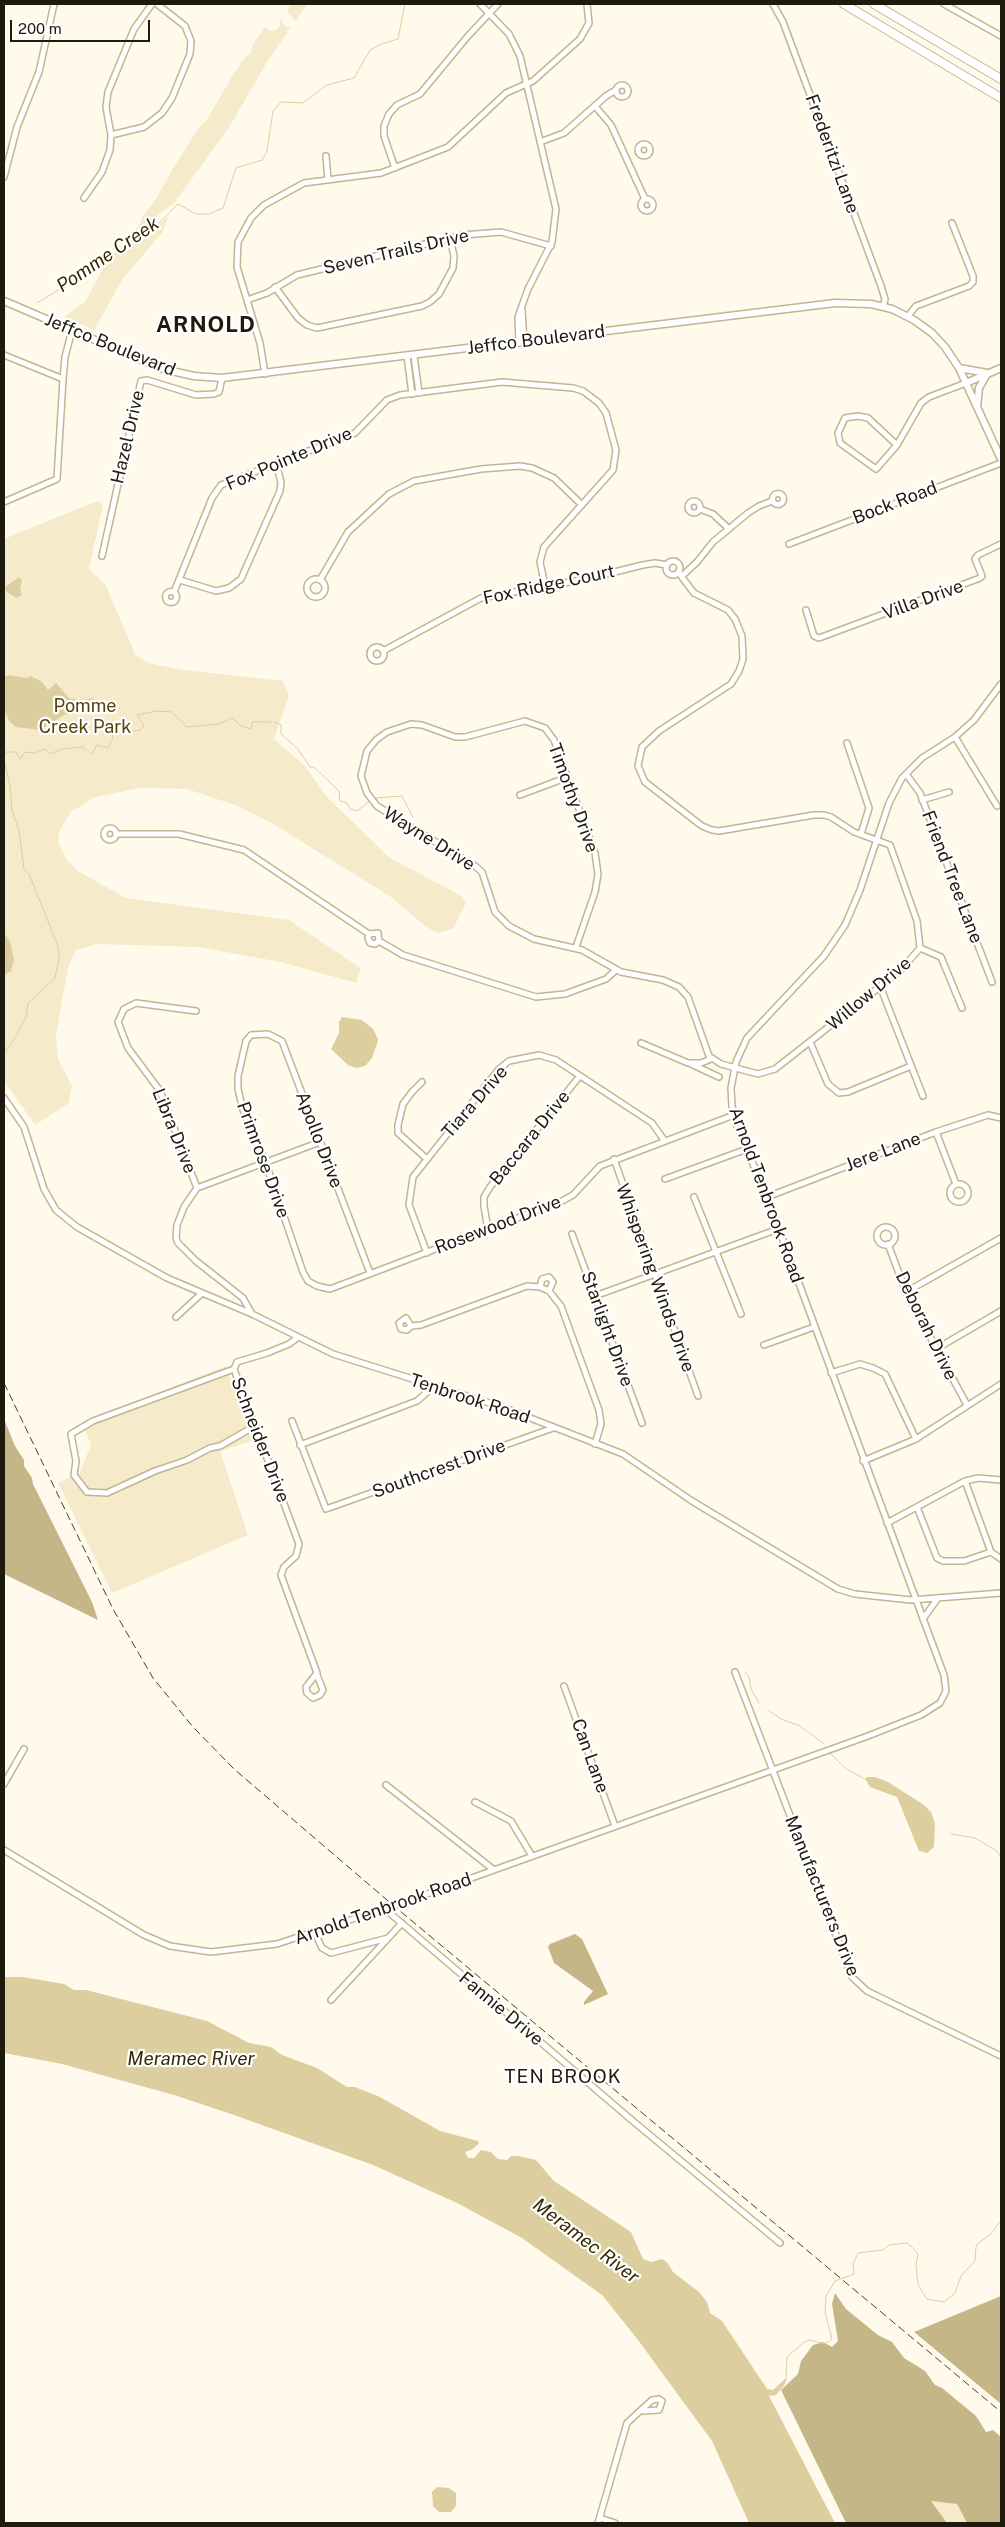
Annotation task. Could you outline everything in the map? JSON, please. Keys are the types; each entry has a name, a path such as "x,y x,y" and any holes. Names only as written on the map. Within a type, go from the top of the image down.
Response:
{"highway":[{"path":"844,4 1001,98"},
{"path":"874,4 1001,80"}],"main road":[{"name":"Jeffco Boulevard","path":"4,301 163,369 194,376 222,378 835,303 858,302 883,307 908,316 935,336 959,368 1001,459"},
{"path":"959,368 988,373"},
{"path":"966,383 1001,368"},
{"path":"977,408 979,388 988,373"}],"street":[{"path":"4,177 15,134 39,72 54,4"},
{"path":"84,198 106,163 111,135 106,107 108,92 134,29 152,4"},
{"path":"111,135 141,128 162,113 172,98 190,54 191,41 185,26 157,4"},
{"path":"480,4 514,43 527,83 556,208 555,228 551,246 528,289 522,310 521,342"},
{"path":"395,168 384,136 384,126 389,114 397,105 420,94 498,4"},
{"path":"265,374 260,344 238,271 238,242 246,224 260,208 297,186 310,182 375,175 448,147 506,93 535,80 585,34 589,23 587,4"},
{"name":"Frederitzi Lane","path":"773,4 783,22 881,286 885,299 883,307"},
{"path":"944,4 1001,36"},
{"path":"540,142 564,133 616,90"},
{"path":"595,106 611,125 645,200"},
{"path":"626,157 638,152"},
{"path":"326,156 328,180"},
{"path":"908,316 916,306 969,286 973,282 973,276 952,223"},
{"name":"Seven Trails Drive","path":"247,300 297,275 482,232 501,232 551,246"},
{"path":"275,287 298,318 307,325 317,328 422,306 435,299 450,275 454,262 450,238"},
{"path":"4,502 57,479 65,357 72,330"},
{"path":"4,355 63,379"},
{"path":"411,356 419,393"},
{"path":"411,356 412,394"},
{"name":"Hazel Drive","path":"102,556 141,381 147,380 196,395 219,392 222,378"},
{"name":"Fox Pointe Drive","path":"174,592 212,498 222,485 355,433 387,400 412,394 502,382 573,388 590,395 606,413 616,450 616,460 608,476 552,535 544,547 540,562 545,586"},
{"path":"897,445 868,418 858,416 845,418 838,433 840,443 876,469 897,445 921,403 929,397 966,383"},
{"path":"180,580 216,591 230,588 241,579 280,492 281,482 276,463"},
{"name":"Bock Road","path":"788,544 1001,463"},
{"path":"320,580 348,532 388,494 414,481 481,470 520,466 532,468 554,478 582,505"},
{"path":"772,501 759,506 713,542 680,574 669,574 666,565 669,562 675,562 679,566 680,574 694,593 728,610 735,619 742,636 743,659 739,671 731,684 658,731 642,747 638,766 644,782 702,826 712,830 719,831 819,815 831,817 847,829 877,840"},
{"path":"700,509 713,514 730,529"},
{"name":"Villa Drive","path":"806,610 816,638 980,578 982,576 975,559 978,554 1001,544"},
{"name":"Fox Ridge Court","path":"383,651 466,604 481,598 586,579 643,565 655,563 666,565"},
{"name":"Arnold Tenbrook Road","path":"4,1850 146,1936 176,1948 201,1952 236,1950 282,1943 386,1909 886,1729 938,1705 945,1695 946,1684 767,1197 734,1115 731,1088 734,1068 742,1047 754,1028 814,966 840,932 858,898 893,795 906,774 922,758 955,737 982,712 1001,684"},
{"name":"Timothy Drive","path":"377,806 367,793 362,776 362,764 367,751 376,740 387,732 411,724 422,725 455,736 465,737 525,721 545,728 554,740 589,831 598,874 595,892 576,947"},
{"path":"955,737 997,806"},
{"path":"847,742 869,808 861,834"},
{"name":"Friend Tree Lane","path":"906,774 914,783 922,800 992,982"},
{"path":"520,795 568,777"},
{"path":"922,800 949,792"},
{"name":"Wayne Drive","path":"377,806 389,816 422,832 482,872 494,910 503,922 534,938 576,947 616,970 670,982 684,991 712,1059"},
{"path":"117,834 178,834 244,850 369,934 378,933 379,941"},
{"name":"Willow Drive","path":"712,1059 734,1068 758,1074 770,1072 911,960 920,948 917,921 895,854 890,845 877,840"},
{"path":"369,934 370,942 375,944 379,941"},
{"path":"379,941 403,956 536,997 558,996 606,980 616,970"},
{"path":"920,948 941,957 962,1008"},
{"path":"880,986 922,1096"},
{"name":"Libra Drive","path":"196,1011 136,1003 124,1009 118,1022 128,1048 160,1091 197,1188"},
{"name":"Apollo Drive","path":"248,1036 260,1033 277,1036 282,1041 370,1273"},
{"name":"Primrose Drive","path":"248,1036 240,1066 238,1089 243,1110 265,1161 308,1281"},
{"path":"810,1042 828,1084 839,1093 848,1092 911,1066"},
{"path":"640,1043 719,1077"},
{"name":"Tiara Drive","path":"427,1253 409,1205 413,1178 499,1069 509,1061 531,1055 545,1056 560,1062 580,1077 652,1122 664,1140"},
{"path":"688,1063 701,1063 712,1059"},
{"name":"Baccara Drive","path":"488,1230 484,1197 490,1187 580,1077"},
{"path":"422,1082 403,1104 398,1133 427,1159"},
{"name":"Tenbrook Road","path":"4,1098 15,1112 29,1140 45,1192 60,1213 77,1227 126,1256 201,1294 252,1314 297,1338 345,1359 502,1407 632,1459 686,1497 829,1585 855,1594 916,1600 1001,1593"},
{"name":"Rosewood Drive","path":"308,1281 317,1286 330,1289 488,1230 573,1195 600,1166 614,1159 734,1115"},
{"name":"Jere Lane","path":"767,1197 936,1132 988,1115 1001,1118"},
{"path":"936,1132 956,1184"},
{"path":"252,1314 243,1298 196,1261 176,1238 177,1225 184,1207 197,1188 320,1142"},
{"path":"665,1179 747,1149"},
{"name":"Whispering Winds Drive","path":"614,1159 698,1396"},
{"path":"694,1197 741,1314"},
{"path":"595,1296 778,1229"},
{"name":"Starlight Drive","path":"572,1234 642,1423"},
{"path":"906,1292 1001,1238"},
{"name":"Deborah Drive","path":"888,1244 906,1292 967,1406"},
{"path":"540,1287 542,1279 549,1277 553,1282 549,1292"},
{"path":"411,1326 421,1325 522,1287 540,1287 549,1292 561,1306 599,1410 601,1424 595,1444"},
{"path":"176,1317 201,1294"},
{"path":"936,1349 1001,1311"},
{"path":"764,1345 814,1327"},
{"name":"Schneider Drive","path":"297,1338 289,1344 267,1353 236,1362 234,1369 299,1544 296,1556 284,1567 281,1575 317,1675"},
{"path":"831,1373 860,1364 885,1374 916,1440"},
{"path":"234,1369 94,1421 71,1434 76,1460 74,1474 87,1492 107,1493 155,1471 187,1460 210,1448 220,1446 255,1426"},
{"path":"863,1461 916,1440 1001,1384"},
{"path":"292,1421 300,1444 417,1401 433,1387"},
{"name":"Southcrest Drive","path":"300,1444 326,1509 553,1428"},
{"path":"887,1523 965,1481 978,1478 1001,1480"},
{"path":"965,1481 991,1552 1001,1559"},
{"path":"917,1506 938,1558 943,1561 964,1562 991,1552"},
{"path":"900,1599 908,1594 911,1586"},
{"path":"923,1619 938,1598"},
{"name":"Manufacturers Drive","path":"735,1672 847,1968 855,1981 867,1991 1001,2056"},
{"name":"Can Lane","path":"564,1686 615,1826"},
{"path":"4,1784 24,1749"},
{"path":"386,1785 494,1870"},
{"path":"476,1802 511,1821 532,1856"},
{"name":"Fannie Drive","path":"386,1909 634,2122 780,2243"},
{"path":"330,2000 402,1923"},
{"path":"315,1933 322,1948 331,1953 388,1938"},
{"path":"615,2523 599,2520 628,2424 631,2418 643,2411"}],"green space":[{"path":"290,4 307,4 296,21 287,12"},
{"path":"280,19 286,27 291,27 267,62 230,126 175,202 131,236 140,224 142,217 156,199 199,127 206,121 233,75 246,56 251,53 253,44 265,27 269,31 276,30 280,26"},
{"path":"170,214 162,233 124,277 94,330 64,317 85,302 103,268 116,254 124,252 133,244 142,241"},
{"name":"Pomme Creek Park","path":"97,501 103,505 89,569 105,584 135,654 148,663 184,670 283,681 289,696 274,739 305,766 327,797 390,858 460,895 466,903 453,929 438,933 425,926 391,897 270,822 235,805 187,789 141,788 95,797 71,812 60,830 58,841 67,860 78,871 126,898 289,920 361,968 356,983 281,962 198,947 96,944 76,950 68,968 56,1035 58,1059 72,1086 69,1103 35,1125 4,1081 4,539"},
{"path":"226,1366 255,1440 220,1451 248,1535 112,1593 58,1483 80,1472 91,1445 82,1422"},
{"path":"931,2501 957,2504 967,2523 947,2523"}],"shaded area":[{"path":"4,1419 15,1446 24,1460 24,1466 32,1478 33,1484 92,1602 98,1620 4,1574"},
{"path":"575,1934 582,1939 608,1994 584,2005 584,2002 593,1991 554,1963 548,1947 550,1944"},
{"path":"835,2293 846,2309 878,2335 892,2342 904,2358 925,2371 935,2385 942,2388 976,2416 986,2432 993,2430 1001,2437 1001,2523 967,2523 957,2504 931,2501 947,2523 846,2523 781,2390 798,2374 801,2361 813,2345 823,2342 832,2347 838,2341 832,2304"},
{"path":"1001,2296 1001,2404 914,2332"}],"water":[{"path":"19,577 22,580 20,589 22,595 16,598 7,592 5,587"},
{"path":"8,675 27,678 31,676 42,682 48,690 56,683 69,698 80,700 93,698 97,706 93,710 64,715 40,730 16,727 9,721 4,708 4,677"},
{"path":"4,933 10,941 14,960 11,971 4,975"},
{"path":"342,1017 362,1020 373,1029 378,1039 372,1058 365,1066 356,1068 348,1065 331,1049 339,1033 339,1022"},
{"path":"867,1777 875,1777 888,1782 924,1805 931,1812 935,1823 934,1847 927,1853 919,1851 897,1797 870,1787 865,1779"},
{"name":"Meramec River","path":"4,1977 23,1977 64,1984 74,1990 86,1990 207,2021 249,2043 271,2047 282,2055 317,2068 347,2087 355,2087 380,2097 440,2131 478,2141 479,2143 473,2149 465,2152 468,2158 474,2158 481,2150 491,2152 498,2159 507,2160 511,2156 518,2156 536,2160 554,2181 631,2232 643,2259 651,2262 662,2259 667,2262 673,2272 699,2292 707,2302 710,2313 722,2321 767,2389 773,2390 787,2377 785,2384 776,2395 769,2396 835,2523 749,2523 712,2441 635,2336 602,2295 522,2238 457,2203 373,2165 234,2115 174,2095 62,2064 4,2053"},
{"path":"437,2487 449,2488 456,2493 456,2506 451,2512 439,2512 433,2506 432,2492"}],"waterway":[{"name":"Pomme Creek","path":"37,303 109,259 140,233 157,225 178,204 196,214 209,214 223,208 236,168 262,160 267,151 273,111 281,102 303,103 327,85 354,78 370,50 381,44 398,39 405,4"},
{"path":"112,739 113,735 140,730 144,726 137,715 156,711 172,712 187,727 219,724 232,718 241,726 251,729 252,722 271,722"},
{"path":"274,722 281,725 281,734 298,749 310,767 314,767 339,791 340,801 347,803 350,809 357,811 370,801"},
{"path":"89,752 92,754 97,745 108,748 111,742"},
{"path":"4,752 16,752 20,759 25,752 36,753 44,749 50,754 62,749 82,747 86,750"},
{"name":"Pomme Creek","path":"4,760 10,786 12,811 19,830 24,869 29,874 58,946 59,959 55,978 28,1003 26,1017 15,1038 4,1053"},
{"path":"376,798 402,796 413,817"},
{"path":"745,1672 749,1677 751,1689 759,1703"},
{"path":"768,1710 781,1719 800,1726 824,1744"},
{"path":"830,1753 846,1769 865,1779"},
{"path":"951,1834 975,1838 997,1851 1001,1858"},
{"path":"786,2377 787,2357 804,2342 810,2340 825,2344 832,2339 825,2312 826,2296 835,2281 854,2274 853,2264 858,2253 883,2250 889,2245 907,2243 918,2254 916,2265 918,2285 927,2299 944,2302 955,2293 961,2276 975,2261 978,2243 991,2234 1001,2220"}],"railway":[{"path":"4,1383 113,1609 153,1678 193,1727 234,1769 394,1906 1001,2412"}],"district":[{"name":"ARNOLD","path":"206,325"},
{"name":"TEN BROOK","path":"563,2077"}]}
